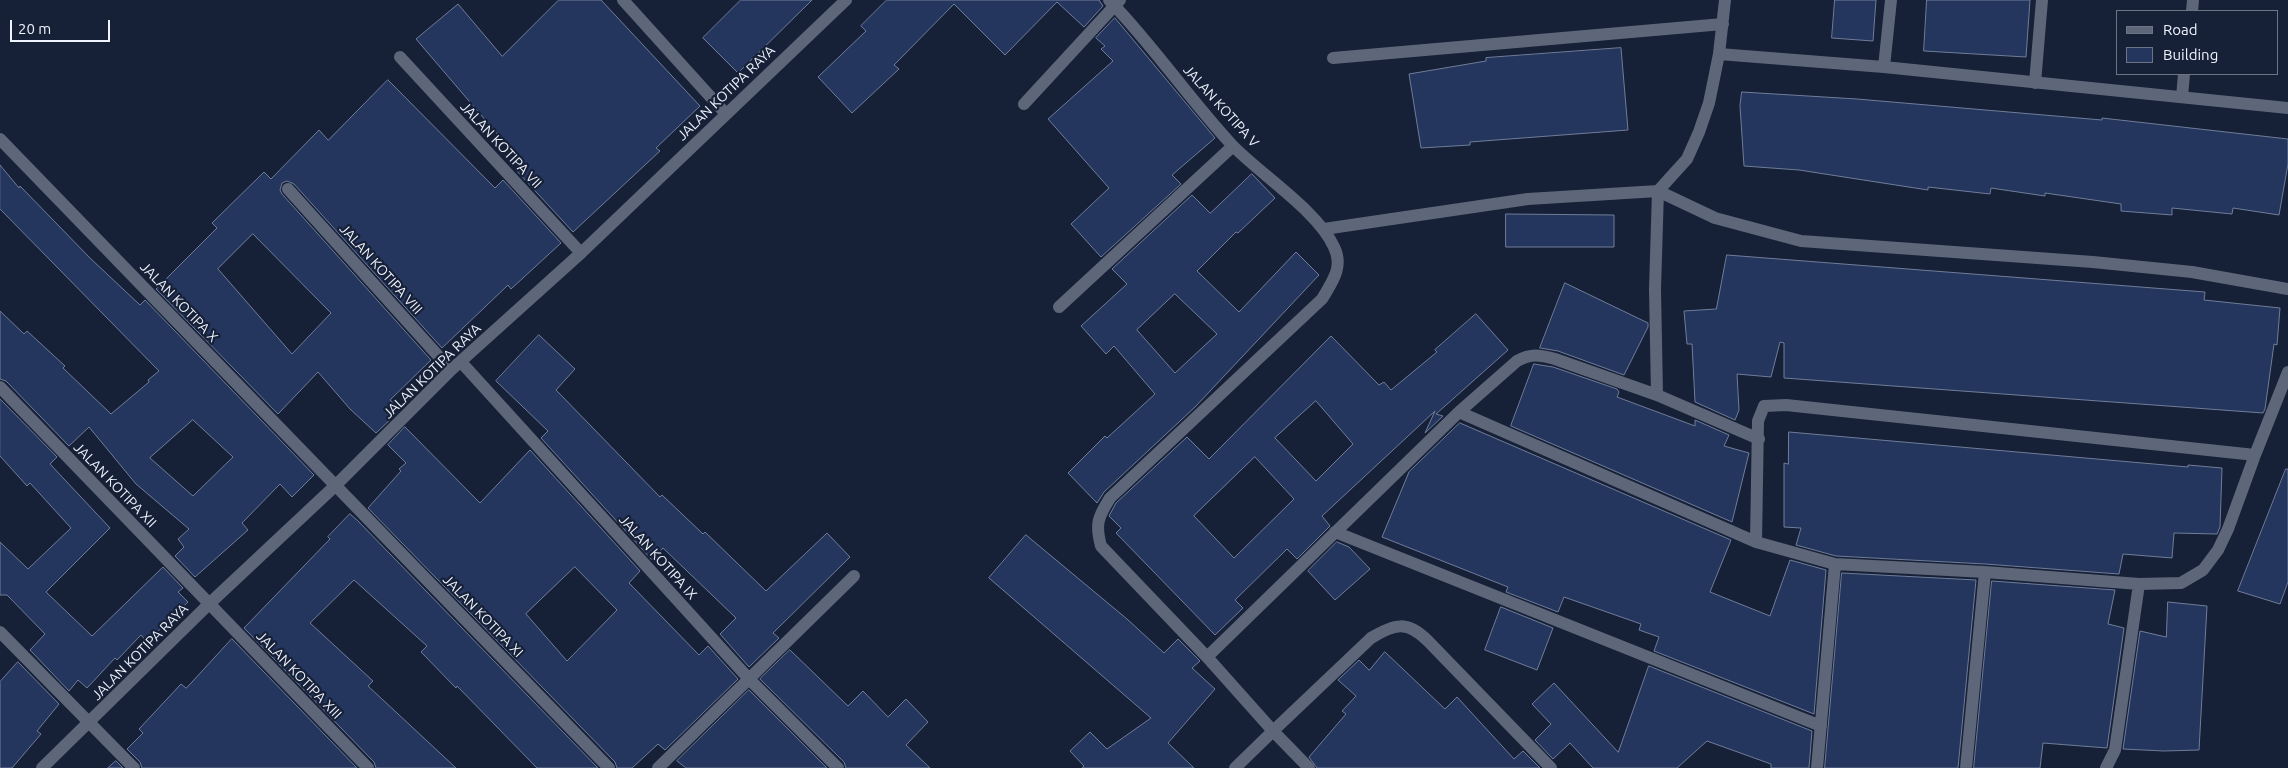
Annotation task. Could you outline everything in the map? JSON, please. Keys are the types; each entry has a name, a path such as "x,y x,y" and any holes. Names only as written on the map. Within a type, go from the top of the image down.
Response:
{"street":[{"path":"623,0 726,114"},
{"name":"JALAN KOTIPA RAYA","path":"42,768 90,723 209,604 336,485 451,370 581,253 846,0"},
{"path":"1657,395 1655,289 1658,191 1687,159 1700,132 1709,103 1719,54 1725,0"},
{"path":"1884,67 1891,0"},
{"path":"2035,82 2042,0"},
{"path":"1024,104 1114,2"},
{"name":"JALAN KOTIPA V","path":"1114,2 1233,146 1324,229 1335,248 1339,264 1336,275 1322,299 1110,498 1100,512 1096,528 1101,546 1207,657"},
{"path":"1333,58 1723,24"},
{"path":"1719,54 1884,67 2288,108"},
{"name":"JALAN KOTIPA VII","path":"400,57 581,253"},
{"path":"2182,97 2184,75"},
{"name":"JALAN KOTIPA X","path":"0,139 336,485"},
{"path":"1059,307 1233,146"},
{"name":"JALAN KOTIPA VIII","path":"288,188 451,370"},
{"path":"1324,229 1528,199 1658,191 1715,218 1801,241 2093,262 2192,272 2288,289"},
{"path":"1310,768 1207,657 1459,412 1500,375 1528,355 1539,354 1657,395 1759,439"},
{"name":"JALAN KOTIPA IX","path":"461,362 750,680 838,768"},
{"path":"1459,412 1756,542 1835,564 1985,572 2139,584 2181,583 2203,570 2218,550 2228,529 2288,372"},
{"name":"JALAN KOTIPA XII","path":"0,387 209,604"},
{"path":"1756,542 1758,421 1764,406 1774,404 2255,455"},
{"name":"JALAN KOTIPA XI","path":"336,485 609,768"},
{"path":"1335,532 1821,726"},
{"path":"1817,768 1835,564"},
{"path":"1966,768 1985,572"},
{"path":"658,768 750,680 854,576"},
{"path":"2106,768 2115,750 2139,584"},
{"name":"JALAN KOTIPA XIII","path":"209,604 368,768"},
{"path":"1235,768 1371,638 1388,627 1405,625 1419,632 1551,768"},
{"path":"0,632 134,768"}],"building":[{"path":"559,0 601,0 700,106 656,148 660,151 573,232 515,169 522,163 416,39 458,4 502,56"},
{"path":"741,0 812,0 738,73 703,38"},
{"path":"887,0 1099,0 1103,6 1084,27 1057,2 1005,55 954,4 894,65 899,69 852,113 818,77 866,31 861,26"},
{"path":"1835,0 1876,0 1873,41 1832,38"},
{"path":"1927,0 2030,0 2026,57 1924,51"},
{"path":"1115,18 1215,138 1172,175 1181,184 1101,257 1071,224 1109,188 1048,119 1113,61 1101,49 1105,46 1096,38"},
{"path":"1621,48 1628,130 1470,142 1470,145 1421,148 1409,74 1486,61 1486,58"},
{"path":"388,80 495,188 503,180 561,243 511,289 508,285 442,348 294,184 287,181 282,183 280,190 282,194 431,360 390,400 397,406 391,413 394,416 376,433 350,409 318,372 278,414 156,289 217,228 212,223 264,172 271,179 319,130 328,140","holes":["253,234 331,313 292,354 218,269"]},
{"path":"1742,92 1857,99 2102,120 2102,118 2288,139 2288,164 2279,215 2233,208 2232,214 2172,208 2172,215 2121,211 2121,204 2045,193 2045,196 1991,188 1990,194 1928,187 1928,190 1799,170 1744,166 1740,106"},
{"path":"0,165 19,188 20,186 90,258 140,305 145,300 314,475 292,497 280,484 242,523 248,530 195,577 175,556 184,547 178,539 189,529 136,484 89,427 69,446 6,381 0,379 0,311 24,334 27,331 65,366 63,368 111,414 149,382 148,380 159,371 0,209","holes":["193,420 233,457 193,496 150,458"]},
{"path":"1252,174 1275,198 1238,233 1236,232 1197,271 1239,312 1296,252 1319,275 1195,407 1104,492 1097,503 1068,473 1105,436 1107,438 1155,394 1114,346 1106,354 1081,326 1127,284 1112,269 1192,195 1210,213","holes":["1175,294 1217,334 1175,373 1137,330"]},
{"path":"1506,214 1614,215 1614,247 1506,247"},
{"path":"1727,255 2205,292 2204,300 2280,308 2277,345 2274,344 2265,409 2263,413 1784,378 1784,343 1780,342 1771,377 1737,374 1739,410 1735,420 1695,402 1692,344 1687,344 1684,311 1716,309"},
{"path":"1565,283 1648,323 1648,327 1624,375 1558,351 1540,348"},
{"path":"1476,314 1508,350 1436,414 1443,416 1425,433 1435,411 1322,516 1330,526 1297,559 1287,549 1235,600 1243,608 1215,635 1116,533 1121,528 1109,516 1116,503 1187,437 1209,459 1331,336 1379,385 1384,382 1391,390 1437,352 1435,350","holes":["1316,401 1353,444 1316,481 1275,438","1255,457 1294,499 1234,558 1194,516"]},
{"path":"539,335 575,369 556,390 660,497 662,495 703,534 705,532 766,591 827,533 850,557 773,633 779,638 749,667 720,634 736,618 663,548 652,560 541,438 548,431 496,381"},
{"path":"1534,364 1553,367 1617,389 1619,392 1617,397 1695,426 1695,420 1729,435 1724,446 1749,453 1732,522 1511,426"},
{"path":"0,399 57,457 50,464 110,528 46,592 92,636 163,567 183,588 178,592 188,602 147,642 141,635 117,660 115,658 87,688 78,680 69,691 30,650 45,634 7,595 0,595 0,542 28,569 71,528 30,483 27,486 0,456"},
{"path":"1460,423 1731,540 1710,592 1770,616 1790,560 1826,570 1814,714 1654,651 1659,637 1639,630 1641,624 1564,597 1558,612 1506,592 1508,587 1382,537 1409,472"},
{"path":"405,427 480,503 530,450 640,571 629,583 699,655 708,646 738,679 665,750 658,744 632,768 617,768 615,762 368,508 406,463 388,445","holes":["575,567 617,610 567,661 526,614"]},
{"path":"1789,432 2188,467 2188,465 2222,468 2220,527 2217,534 2174,533 2172,558 2123,554 2119,574 1836,556 1796,545 1801,528 1784,527 1784,463 1788,464"},
{"path":"2286,469 2288,469 2288,582 2280,604 2238,591"},
{"path":"350,514 598,768 537,768 421,652 427,646 354,580 310,623 373,681 368,686 456,768 376,768 374,762 244,628 330,539 328,537"},
{"path":"1026,535 1127,619 1164,653 1178,639 1200,661 1192,668 1215,689 1168,743 1194,768 1082,768 1084,766 1070,751 1090,732 1107,749 1151,718 989,578"},
{"path":"1337,542 1349,547 1370,569 1335,600 1308,571"},
{"path":"1842,573 1976,580 1958,768 1825,768"},
{"path":"1992,581 2115,590 2108,624 2124,628 2107,748 2043,743 2040,768 1974,768"},
{"path":"2168,602 2207,606 2199,750 2123,749 2140,631 2166,637"},
{"path":"1501,607 1553,628 1537,670 1485,650"},
{"path":"232,639 357,768 142,768 140,762 127,749 143,733 139,729 181,684 186,688"},
{"path":"790,650 848,706 863,691 888,717 906,699 928,722 906,745 930,768 846,768 844,762 760,679"},
{"path":"1385,652 1445,709 1457,697 1514,759 1523,751 1540,768 1317,768 1309,757 1346,714 1342,711 1356,696 1338,680 1359,660 1369,670"},
{"path":"18,662 59,704 37,731 41,734 12,768 0,768 0,682"},
{"path":"1649,666 1812,731 1809,768 1771,768 1771,764 1707,741 1677,768 1593,768 1570,743 1553,759 1535,740 1551,724 1532,704 1554,683 1618,752"},
{"path":"749,690 827,768 686,768 677,761"},
{"path":"116,761 123,768 108,768"}]}
